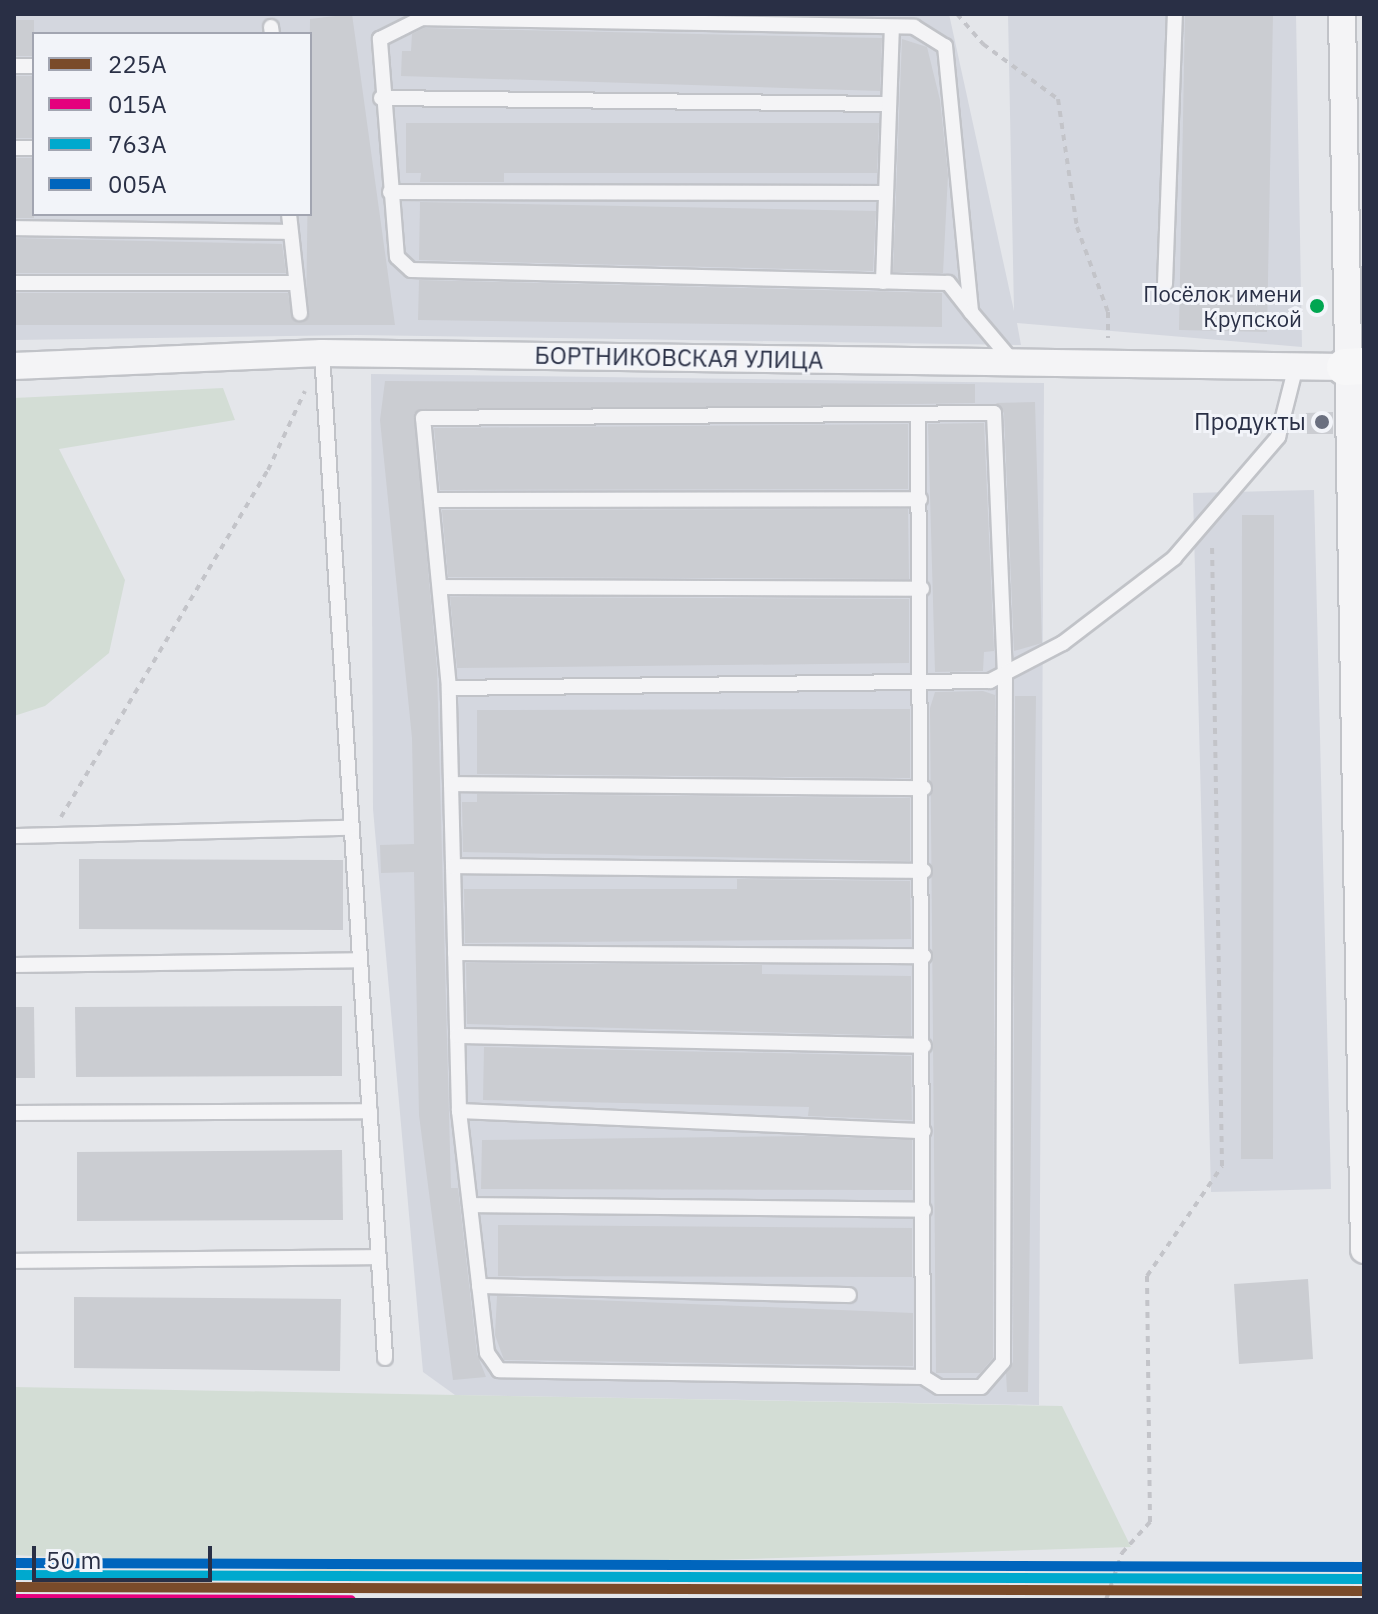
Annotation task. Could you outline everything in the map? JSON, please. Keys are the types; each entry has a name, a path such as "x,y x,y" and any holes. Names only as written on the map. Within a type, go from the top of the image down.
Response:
{"street":[{"path":"1342,14 1355,366 1362,1250"},
{"name":"БОРТНИКОВСКАЯ УЛИЦА","path":"14,366 322,353 1355,366"}],"lane":[{"path":"1165,284 1175,14"},
{"path":"971,312 945,46 914,27 422,18 380,39 381,98 397,257 411,270 948,283 971,312 1015,364"},
{"path":"883,282 892,27"},
{"path":"381,98 889,104"},
{"path":"390,192 886,193"},
{"path":"289,216 300,313"},
{"path":"14,228 290,232"},
{"path":"14,283 295,283"},
{"path":"322,353 385,1358"},
{"path":"449,688 925,686 1005,673 1063,643 1174,558 1208,513 1278,437 1296,366"},
{"path":"994,413 1005,673 1003,1362 981,1387 939,1387 923,1377 499,1370 487,1353 459,1111 449,688 431,500 423,418 994,413"},
{"path":"918,414 925,686 923,1377"},
{"path":"431,500 920,499"},
{"path":"440,587 922,589"},
{"path":"451,784 924,788"},
{"path":"14,836 352,828"},
{"path":"453,866 924,871"},
{"path":"455,953 924,956"},
{"path":"14,965 360,960"},
{"path":"457,1036 924,1046"},
{"path":"14,1113 370,1111"},
{"path":"459,1111 924,1131"},
{"path":"470,1205 924,1210"},
{"path":"14,1261 379,1257"},
{"path":"479,1286 849,1295"}],"path":[{"path":"957,14 983,44 1058,99 1077,227 1108,312 1109,365"},
{"path":"50,834 268,470 322,353"},
{"path":"1106,1600 1122,1553 1150,1522 1147,1276 1222,1166 1208,513"}],"shaded area":[{"path":"14,14 949,14 1014,311 1008,14 1296,14 1302,347 1017,323 1021,345 356,335 14,340"},
{"path":"371,374 1044,383 1039,1405 455,1395 423,1372 373,809"},
{"path":"223,388 235,420 59,449 125,580 109,653 45,706 14,716 14,398"},
{"path":"1314,490 1331,1189 1211,1192 1193,493"},
{"path":"14,1387 1062,1406 1131,1547 325,1572 14,1555"}],"building":[{"path":"352,14 395,325 14,325 14,293 288,293 292,318 306,321 307,216 312,216 310,19"},
{"path":"1185,14 1273,14 1267,332 1179,330"},
{"path":"14,20 34,20 32,56 14,56"},
{"path":"424,28 882,38 880,91 401,76 402,51 411,51 412,34"},
{"path":"902,39 927,47 940,100 948,175 943,273 893,272"},
{"path":"14,76 32,76 32,138 14,138"},
{"path":"406,123 879,123 877,173 504,173 504,182 420,182 421,173 406,173"},
{"path":"14,158 32,158 34,218 14,218"},
{"path":"420,202 876,211 873,271 419,260"},
{"path":"14,238 282,244 286,273 14,273"},
{"path":"419,280 942,293 942,327 418,320"},
{"path":"385,381 975,384 975,403 414,413 437,669 451,1188 458,1188 477,1354 486,1377 453,1380 419,1115 414,872 381,873 380,845 414,844 412,738 380,420"},
{"path":"1035,402 1042,643 1014,651 1004,413 996,403"},
{"path":"1333,412 1333,434 1307,434 1306,413"},
{"path":"984,423 994,651 984,652 983,671 935,672 928,424"},
{"path":"908,424 908,489 440,490 434,428"},
{"path":"908,509 909,579 448,577 442,510"},
{"path":"1242,515 1274,515 1273,1159 1241,1159"},
{"path":"450,597 909,599 909,663 457,668"},
{"path":"983,691 995,695 993,1358 980,1373 936,1373 930,708 935,692"},
{"path":"1015,696 1036,696 1028,1392 1007,1392 1006,1373 1013,1362"},
{"path":"910,709 910,778 477,774 477,710"},
{"path":"477,794 910,798 910,861 463,852 462,802 477,802"},
{"path":"79,859 343,860 343,930 79,929"},
{"path":"737,879 910,881 911,939 465,943 464,889 737,889"},
{"path":"466,963 762,965 762,974 911,976 911,1036 467,1024"},
{"path":"342,1006 342,1076 76,1077 75,1007"},
{"path":"14,1007 34,1007 35,1078 14,1078"},
{"path":"484,1047 911,1056 912,1120 808,1116 809,1107 483,1100"},
{"path":"808,1136 912,1140 912,1190 481,1189 482,1140"},
{"path":"342,1150 343,1220 77,1221 77,1152"},
{"path":"498,1225 912,1228 912,1277 498,1276"},
{"path":"1308,1279 1313,1359 1239,1364 1234,1284"},
{"path":"497,1296 913,1313 913,1366 504,1360 495,1335"},
{"path":"74,1297 341,1299 340,1371 74,1368"}],"transit line":[{"name":"005А","path":"14,1563 1364,1567"},
{"name":"763А","path":"14,1575 1364,1579"},
{"name":"225А","path":"14,1587 1364,1591"},
{"name":"015А","path":"14,1599 351,1600"}],"place":[{"name":"Посёлок имени Крупской","path":"1317,306"},
{"name":"Продукты","path":"1322,422"}]}
